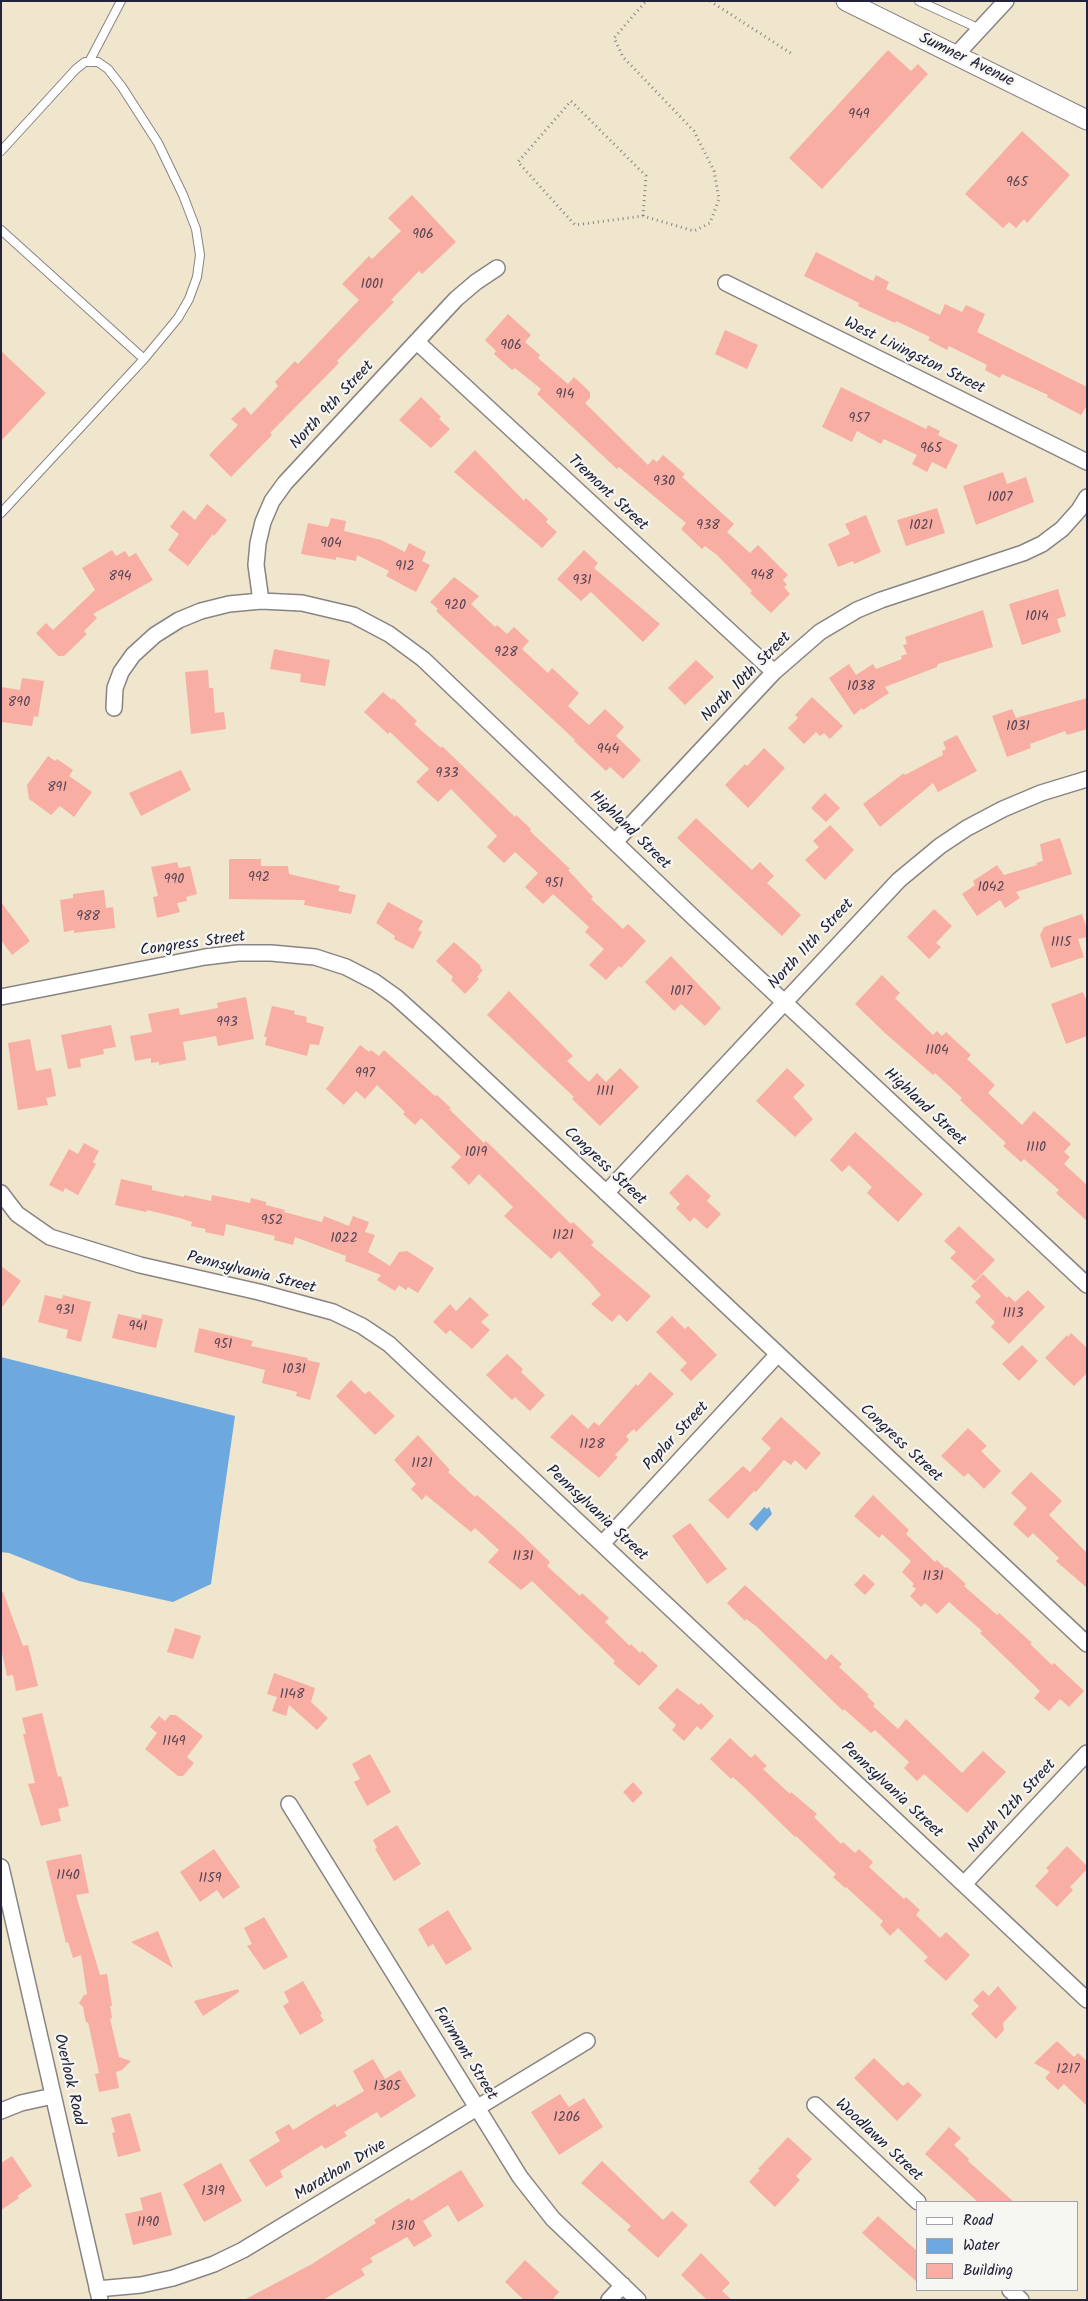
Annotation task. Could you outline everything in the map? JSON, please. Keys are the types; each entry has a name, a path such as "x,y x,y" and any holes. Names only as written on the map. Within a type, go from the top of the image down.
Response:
{"street":[{"name":"Sumner Avenue","path":"846,1 1087,120"},
{"path":"955,56 1006,1"},
{"name":"North 9th Street","path":"261,601 256,566 258,543 263,522 272,501 285,483 456,299 476,282 498,268"},
{"name":"West Livingston Street","path":"726,284 1087,462"},
{"name":"Tremont Street","path":"417,342 774,672"},
{"name":"North 10th Street","path":"615,842 774,672 820,632 857,610 881,600 1042,544 1062,529 1079,510 1087,497"},
{"name":"Highland Street","path":"114,708 115,688 121,672 133,655 155,635 179,620 201,611 229,604 261,601 302,603 353,614 390,634 423,659 615,842 1087,1284"},
{"name":"North 11th Street","path":"606,1193 899,880 940,846 966,828 1003,809 1041,793 1086,781"},
{"name":"Congress Street","path":"1,997 205,957 238,953 271,953 315,957 346,967 375,982 396,997 1087,1644"},
{"name":"Pennsylvania Street","path":"1,1193 17,1214 50,1237 140,1265 258,1292 333,1312 362,1326 389,1344 1087,2000"},
{"name":"Poplar Street","path":"602,1544 778,1354"},
{"name":"North 12th Street","path":"964,1884 1087,1753"},
{"name":"Fairmont Street","path":"289,1804 520,2177 553,2218 638,2300"},
{"name":"Overlook Road","path":"1,1867 99,2294"},
{"name":"Marathon Drive","path":"99,2294 173,2278 214,2264 244,2250 587,2041"},
{"path":"1,2111 21,2103 53,2096"},
{"name":"Woodlawn Street","path":"815,2106 917,2201"},
{"path":"609,2300 623,2285"},
{"path":"1011,2291 1021,2300"}],"lane":[{"path":"89,62 121,1"},
{"path":"919,1 980,29"},
{"path":"1,151 76,69 85,62 98,62 108,69 122,87 158,143 183,195 196,229 200,255 197,278 189,299 178,318 144,359 1,513"},
{"path":"1,230 144,359"}],"path":[{"path":"643,216 646,176 571,100 518,162 575,225 643,216 694,230 710,223 719,199 714,171 694,131 623,57 614,38 646,1"},
{"path":"710,1 792,54"}],"water":[{"path":"1,1357 235,1416 211,1584 173,1602 79,1581 9,1553 1,1552"},
{"path":"764,1507 767,1509 769,1507 772,1514 757,1531 749,1524"}],"building":[{"path":"888,50 911,71 918,64 928,74 822,189 789,158"},
{"path":"1022,131 1070,175 1027,223 1024,219 1016,228 1009,222 1003,228 965,194"},
{"path":"412,195 456,242 422,274 419,271 391,300 394,302 337,361 339,363 270,433 272,435 231,477 209,455 238,425 231,419 244,407 251,415 278,386 275,382 295,361 298,364 359,300 342,284 369,256 372,259 401,231 388,218"},
{"path":"816,252 873,281 876,275 889,282 886,289 940,315 945,304 962,312 966,305 985,314 977,332 1087,387 1087,405 1081,415 1047,397 1048,395 1002,374 1000,378 985,370 987,365 949,346 947,350 928,340 930,337 858,306 859,303 804,276"},
{"path":"508,314 531,335 525,342 540,355 538,358 568,384 574,377 590,392 590,398 585,403 648,465 653,459 657,462 663,455 685,474 682,477 734,524 727,532 750,553 758,545 788,575 783,580 787,585 784,587 790,594 771,613 750,593 752,591 717,555 705,546 702,549 681,529 686,523 619,467 617,469 537,394 541,389 515,368 512,370 494,354 496,351 485,340"},
{"path":"725,330 758,345 747,369 715,354"},
{"path":"1,351 46,393 1,441"},
{"path":"841,387 926,429 928,425 940,431 938,435 958,445 946,469 932,462 927,472 912,464 917,455 884,439 881,444 857,431 852,442 822,427"},
{"path":"421,397 450,429 431,448 399,420"},
{"path":"475,450 524,501 526,498 548,519 546,522 557,532 542,548 454,472"},
{"path":"1003,472 1007,484 1026,477 1034,502 976,525 963,486"},
{"path":"207,504 227,520 214,536 213,534 188,566 168,550 179,534 170,527 183,510 195,520"},
{"path":"937,508 945,533 906,546 897,520"},
{"path":"866,515 881,552 854,564 853,561 838,567 828,544 850,534 845,524"},
{"path":"331,518 346,521 344,531 381,540 405,552 409,543 426,552 422,561 430,565 416,592 386,576 389,571 357,555 356,561 336,557 336,560 301,554 308,523 328,527"},
{"path":"112,550 116,556 125,551 129,557 136,553 153,580 93,614 97,618 84,631 87,634 64,656 58,656 36,633 46,623 53,630 95,590 82,568"},
{"path":"584,550 598,563 594,568 660,624 643,642 591,592 581,601 557,579"},
{"path":"454,577 479,596 471,604 495,627 497,625 507,634 514,627 529,641 522,649 548,673 552,668 579,693 568,706 589,725 605,709 624,727 616,736 641,760 623,779 610,767 606,771 436,611 438,609 430,602"},
{"path":"1058,589 1066,616 1057,619 1061,632 1022,645 1009,604"},
{"path":"983,610 993,647 938,664 937,667 885,687 889,693 863,710 862,708 854,715 829,678 849,664 856,675 873,664 876,669 902,659 901,656 907,654 903,645 907,644 905,637"},
{"path":"274,649 330,660 325,686 300,682 301,674 270,669"},
{"path":"696,660 714,677 685,705 668,688"},
{"path":"208,670 209,688 213,688 215,713 224,712 226,729 191,734 185,672"},
{"path":"22,678 44,681 38,717 34,716 32,726 1,722 1,687 20,690"},
{"path":"383,692 392,700 393,698 417,721 414,724 441,748 442,746 515,817 516,815 531,829 530,831 570,869 568,870 593,897 591,899 623,929 628,924 646,941 621,968 619,966 606,980 589,965 604,949 585,932 589,927 553,894 543,904 525,887 538,873 515,852 504,863 487,847 497,836 451,789 438,802 416,782 429,769 390,732 388,734 364,712"},
{"path":"812,697 843,726 830,739 824,733 820,736 816,732 804,744 788,728 798,718 795,715"},
{"path":"1087,698 1087,729 1067,735 1065,731 1030,744 1031,748 1007,757 992,716 1012,709 1016,718"},
{"path":"957,735 977,771 938,792 933,783 880,827 863,804 904,773 905,775 943,755 942,751 946,749 943,742"},
{"path":"764,748 785,768 748,808 725,785"},
{"path":"48,756 55,761 57,759 73,770 69,776 92,792 74,817 60,806 51,815 29,799 27,785"},
{"path":"181,770 191,790 141,816 129,793"},
{"path":"825,793 840,808 826,822 811,808"},
{"path":"696,818 752,870 760,862 774,876 767,883 801,915 782,936 677,838"},
{"path":"830,825 854,850 825,880 805,860 819,847 813,841"},
{"path":"1060,838 1072,874 1016,892 1020,898 1005,908 1000,900 977,916 962,894 975,885 973,881 997,865 1004,875 1037,865 1036,863 1043,861 1040,844"},
{"path":"229,859 261,859 261,866 288,866 289,874 340,886 338,891 356,895 351,914 304,905 305,900 229,899"},
{"path":"177,862 179,868 190,866 197,894 186,897 187,901 177,903 180,912 157,918 153,897 158,896 151,867"},
{"path":"104,890 106,908 113,907 115,928 74,933 74,930 64,932 60,900 73,898 73,894"},
{"path":"1,902 30,941 12,955 1,940"},
{"path":"388,902 423,921 418,930 422,932 413,949 394,939 395,936 376,923"},
{"path":"934,909 952,926 936,943 941,947 929,959 907,937"},
{"path":"1082,914 1087,929 1087,937 1078,939 1084,957 1051,968 1040,935 1044,927"},
{"path":"454,942 483,970 477,977 479,979 465,994 451,980 453,977 436,961"},
{"path":"671,956 721,1008 705,1026 681,1004 674,1011 645,982"},
{"path":"882,975 900,993 895,998 933,1035 937,1031 942,1036 946,1032 971,1055 967,1059 995,1085 988,1093 1022,1125 1034,1111 1071,1144 1064,1152 1070,1157 1064,1164 1087,1185 1087,1221 1056,1193 1059,1190 1024,1159 1021,1162 1003,1146 1006,1143 960,1100 962,1098 935,1073 933,1075 885,1033 855,1004"},
{"path":"509,991 573,1056 567,1061 589,1082 597,1073 606,1082 620,1068 639,1087 600,1126 572,1099 574,1097 487,1015"},
{"path":"1083,992 1087,1002 1087,1036 1066,1044 1051,1004"},
{"path":"246,997 254,1039 218,1046 216,1036 183,1042 186,1060 159,1065 159,1062 151,1063 151,1058 135,1061 130,1036 152,1032 148,1014 179,1008 180,1015 218,1008 217,1003"},
{"path":"272,1006 295,1011 294,1014 307,1017 306,1022 324,1027 319,1045 310,1044 307,1056 265,1045 267,1037 264,1037"},
{"path":"111,1025 116,1047 103,1049 104,1054 80,1059 81,1067 68,1069 61,1035"},
{"path":"30,1039 36,1071 51,1068 56,1096 46,1098 48,1105 18,1110 8,1043"},
{"path":"360,1045 369,1052 371,1050 379,1056 384,1050 435,1096 437,1095 484,1143 486,1141 571,1224 573,1222 594,1242 591,1245 651,1296 627,1322 619,1314 612,1322 591,1304 601,1295 590,1282 559,1251 551,1259 504,1216 513,1207 479,1174 469,1185 451,1167 461,1157 421,1118 415,1125 403,1114 405,1112 377,1085 365,1099 356,1091 344,1105 326,1089"},
{"path":"787,1068 805,1085 793,1097 813,1119 795,1137 756,1101"},
{"path":"855,1132 923,1194 898,1222 867,1193 872,1187 849,1165 842,1172 830,1160"},
{"path":"84,1143 99,1151 93,1162 96,1164 78,1195 65,1188 63,1192 49,1185 69,1149 78,1154"},
{"path":"687,1174 711,1196 707,1201 721,1214 707,1229 694,1217 690,1222 676,1208 680,1204 669,1193"},
{"path":"121,1179 152,1186 152,1190 211,1201 212,1195 250,1203 251,1198 266,1202 266,1205 285,1210 284,1212 322,1222 324,1216 349,1226 353,1216 369,1222 365,1232 375,1235 368,1252 390,1266 399,1252 407,1251 434,1268 418,1293 408,1287 406,1290 399,1285 395,1291 377,1280 381,1275 345,1261 346,1256 295,1237 293,1245 274,1240 275,1236 226,1224 224,1236 205,1232 206,1229 191,1226 192,1222 180,1218 115,1205"},
{"path":"959,1226 995,1260 975,1281 950,1258 956,1252 944,1241"},
{"path":"1,1266 21,1281 1,1309"},
{"path":"983,1274 1007,1298 1009,1296 1015,1302 1028,1290 1045,1307 1009,1344 991,1327 995,1322 975,1302 981,1296 971,1286"},
{"path":"45,1295 62,1299 63,1295 91,1302 81,1342 66,1338 68,1330 38,1322"},
{"path":"470,1297 489,1315 481,1322 490,1330 472,1349 450,1330 446,1334 433,1322 450,1304 456,1311"},
{"path":"118,1314 141,1319 142,1314 163,1319 156,1348 112,1338"},
{"path":"672,1316 685,1329 688,1326 717,1355 691,1381 680,1370 687,1363 656,1332"},
{"path":"199,1328 253,1341 251,1346 308,1358 307,1360 320,1363 310,1400 296,1396 297,1392 262,1383 265,1370 194,1352"},
{"path":"1071,1333 1087,1348 1087,1373 1074,1386 1045,1358"},
{"path":"1022,1345 1038,1361 1019,1381 1002,1364"},
{"path":"507,1354 523,1369 521,1372 545,1395 530,1411 515,1397 512,1400 486,1375"},
{"path":"650,1372 674,1394 636,1432 634,1429 626,1436 629,1440 615,1455 618,1457 599,1478 550,1437 572,1414 588,1429 594,1422 599,1426 636,1384 638,1386"},
{"path":"351,1380 365,1394 369,1391 395,1416 375,1435 336,1396"},
{"path":"781,1417 821,1453 806,1470 795,1460 791,1465 784,1460 756,1492 754,1491 728,1519 708,1500 743,1466 750,1472 771,1448 761,1439"},
{"path":"968,1428 987,1446 981,1451 1001,1471 984,1489 968,1473 964,1477 941,1456"},
{"path":"418,1435 450,1470 448,1472 475,1497 477,1495 517,1530 550,1562 547,1566 580,1596 582,1593 609,1618 605,1622 630,1646 631,1644 640,1653 642,1651 658,1666 639,1686 613,1663 615,1661 532,1581 521,1590 488,1562 499,1550 475,1528 471,1532 426,1495 422,1500 411,1489 416,1484 394,1460"},
{"path":"1031,1472 1062,1501 1049,1515 1087,1553 1087,1588 1056,1561 1059,1558 1033,1533 1028,1538 1013,1524 1027,1508 1011,1493"},
{"path":"873,1495 909,1530 906,1534 935,1562 937,1560 945,1568 947,1567 966,1584 964,1586 997,1615 999,1613 1032,1643 1030,1644 1052,1665 1054,1663 1084,1691 1069,1707 1060,1699 1049,1711 1034,1698 1040,1691 980,1633 982,1631 949,1602 937,1614 925,1603 921,1607 910,1596 916,1589 912,1586 914,1584 902,1572 911,1561 882,1534 879,1538 854,1516"},
{"path":"690,1523 727,1569 707,1584 672,1536"},
{"path":"864,1574 875,1584 865,1595 854,1585"},
{"path":"745,1585 826,1660 831,1654 842,1664 839,1667 869,1695 867,1696 875,1704 873,1706 898,1729 906,1719 962,1773 983,1751 1006,1772 967,1813 924,1774 917,1781 904,1768 909,1762 875,1730 871,1733 844,1709 843,1711 756,1626 746,1619 745,1621 727,1603"},
{"path":"1,1592 3,1592 23,1646 28,1645 38,1686 16,1691 13,1675 7,1676 1,1648"},
{"path":"175,1628 201,1636 193,1659 167,1652"},
{"path":"274,1673 315,1688 311,1702 328,1718 317,1730 289,1705 286,1716 272,1711 277,1697 267,1694"},
{"path":"677,1688 699,1705 701,1703 714,1716 701,1730 697,1726 684,1741 672,1730 676,1725 658,1708"},
{"path":"42,1713 58,1777 61,1776 69,1806 58,1809 61,1821 41,1826 28,1784 35,1783 23,1734 26,1734 22,1718"},
{"path":"170,1715 176,1715 203,1736 187,1757 194,1763 183,1776 178,1776 145,1749 157,1733 150,1727 159,1716 165,1721"},
{"path":"730,1738 751,1758 755,1754 767,1766 763,1769 790,1794 791,1792 817,1814 814,1817 841,1844 843,1842 855,1853 859,1849 873,1862 869,1867 904,1899 906,1897 920,1910 916,1915 940,1938 946,1932 970,1955 946,1981 924,1961 928,1957 898,1928 890,1936 880,1925 883,1921 833,1877 836,1874 733,1777 731,1779 710,1759"},
{"path":"370,1754 391,1792 367,1806 354,1782 360,1779 352,1764"},
{"path":"633,1782 643,1793 633,1803 623,1792"},
{"path":"397,1825 421,1864 394,1881 375,1849 377,1848 373,1840"},
{"path":"1067,1846 1087,1866 1087,1869 1070,1887 1073,1890 1057,1907 1035,1886 1049,1871 1046,1868"},
{"path":"214,1849 240,1887 223,1899 217,1890 200,1902 180,1872"},
{"path":"81,1854 89,1893 76,1895 100,1975 107,1974 112,2006 110,2006 112,2018 110,2019 119,2057 131,2061 122,2070 116,2072 119,2088 99,2092 95,2074 99,2073 88,2022 86,2023 83,2007 79,2003 84,1995 87,1994 81,1955 73,1958 68,1942 66,1943 46,1861"},
{"path":"448,1910 472,1949 446,1965 433,1944 428,1947 418,1929"},
{"path":"264,1917 288,1957 264,1970 247,1946 252,1944 244,1928"},
{"path":"158,1931 173,1968 131,1942"},
{"path":"303,1981 324,2021 300,2035 283,2006 289,2002 284,1992"},
{"path":"998,1986 1017,2008 1003,2023 1004,2030 996,2039 971,2014 979,2006 973,2000 983,1990 989,1996"},
{"path":"238,1989 239,1992 203,2016 194,2001"},
{"path":"1057,2041 1074,2057 1078,2053 1087,2061 1087,2106 1064,2084 1058,2090 1045,2078 1050,2072 1034,2063"},
{"path":"874,2058 903,2086 908,2082 922,2095 897,2121 854,2078"},
{"path":"373,2059 385,2079 400,2070 416,2096 381,2118 377,2112 344,2132 347,2136 325,2149 322,2145 280,2171 283,2177 266,2187 249,2160 280,2141 275,2132 289,2124 293,2130 335,2104 337,2107 364,2091 353,2071"},
{"path":"560,2094 569,2107 584,2098 603,2127 559,2155 531,2112"},
{"path":"130,2113 141,2151 118,2157 112,2133 115,2132 111,2118"},
{"path":"949,2127 961,2138 954,2145 969,2159 968,2161 1013,2201 977,2201 925,2154"},
{"path":"788,2137 812,2159 796,2176 800,2180 775,2207 749,2182 760,2170 758,2169"},
{"path":"12,2156 32,2186 17,2196 19,2198 1,2210 1,2163"},
{"path":"602,2161 663,2220 672,2211 688,2225 658,2258 627,2230 631,2226 581,2183"},
{"path":"221,2163 242,2201 204,2222 183,2184"},
{"path":"461,2170 484,2206 458,2222 448,2205 423,2221 432,2236 414,2247 407,2237 370,2258 373,2262 361,2269 365,2275 323,2300 244,2300 312,2264 376,2223 374,2220 409,2198 411,2201"},
{"path":"161,2192 172,2235 133,2245 125,2214 143,2210 140,2198"},
{"path":"878,2216 916,2250 916,2281 862,2233"},
{"path":"701,2253 730,2283 722,2291 732,2300 707,2300 681,2275"},
{"path":"525,2260 559,2292 552,2300 524,2300 505,2282"}]}
